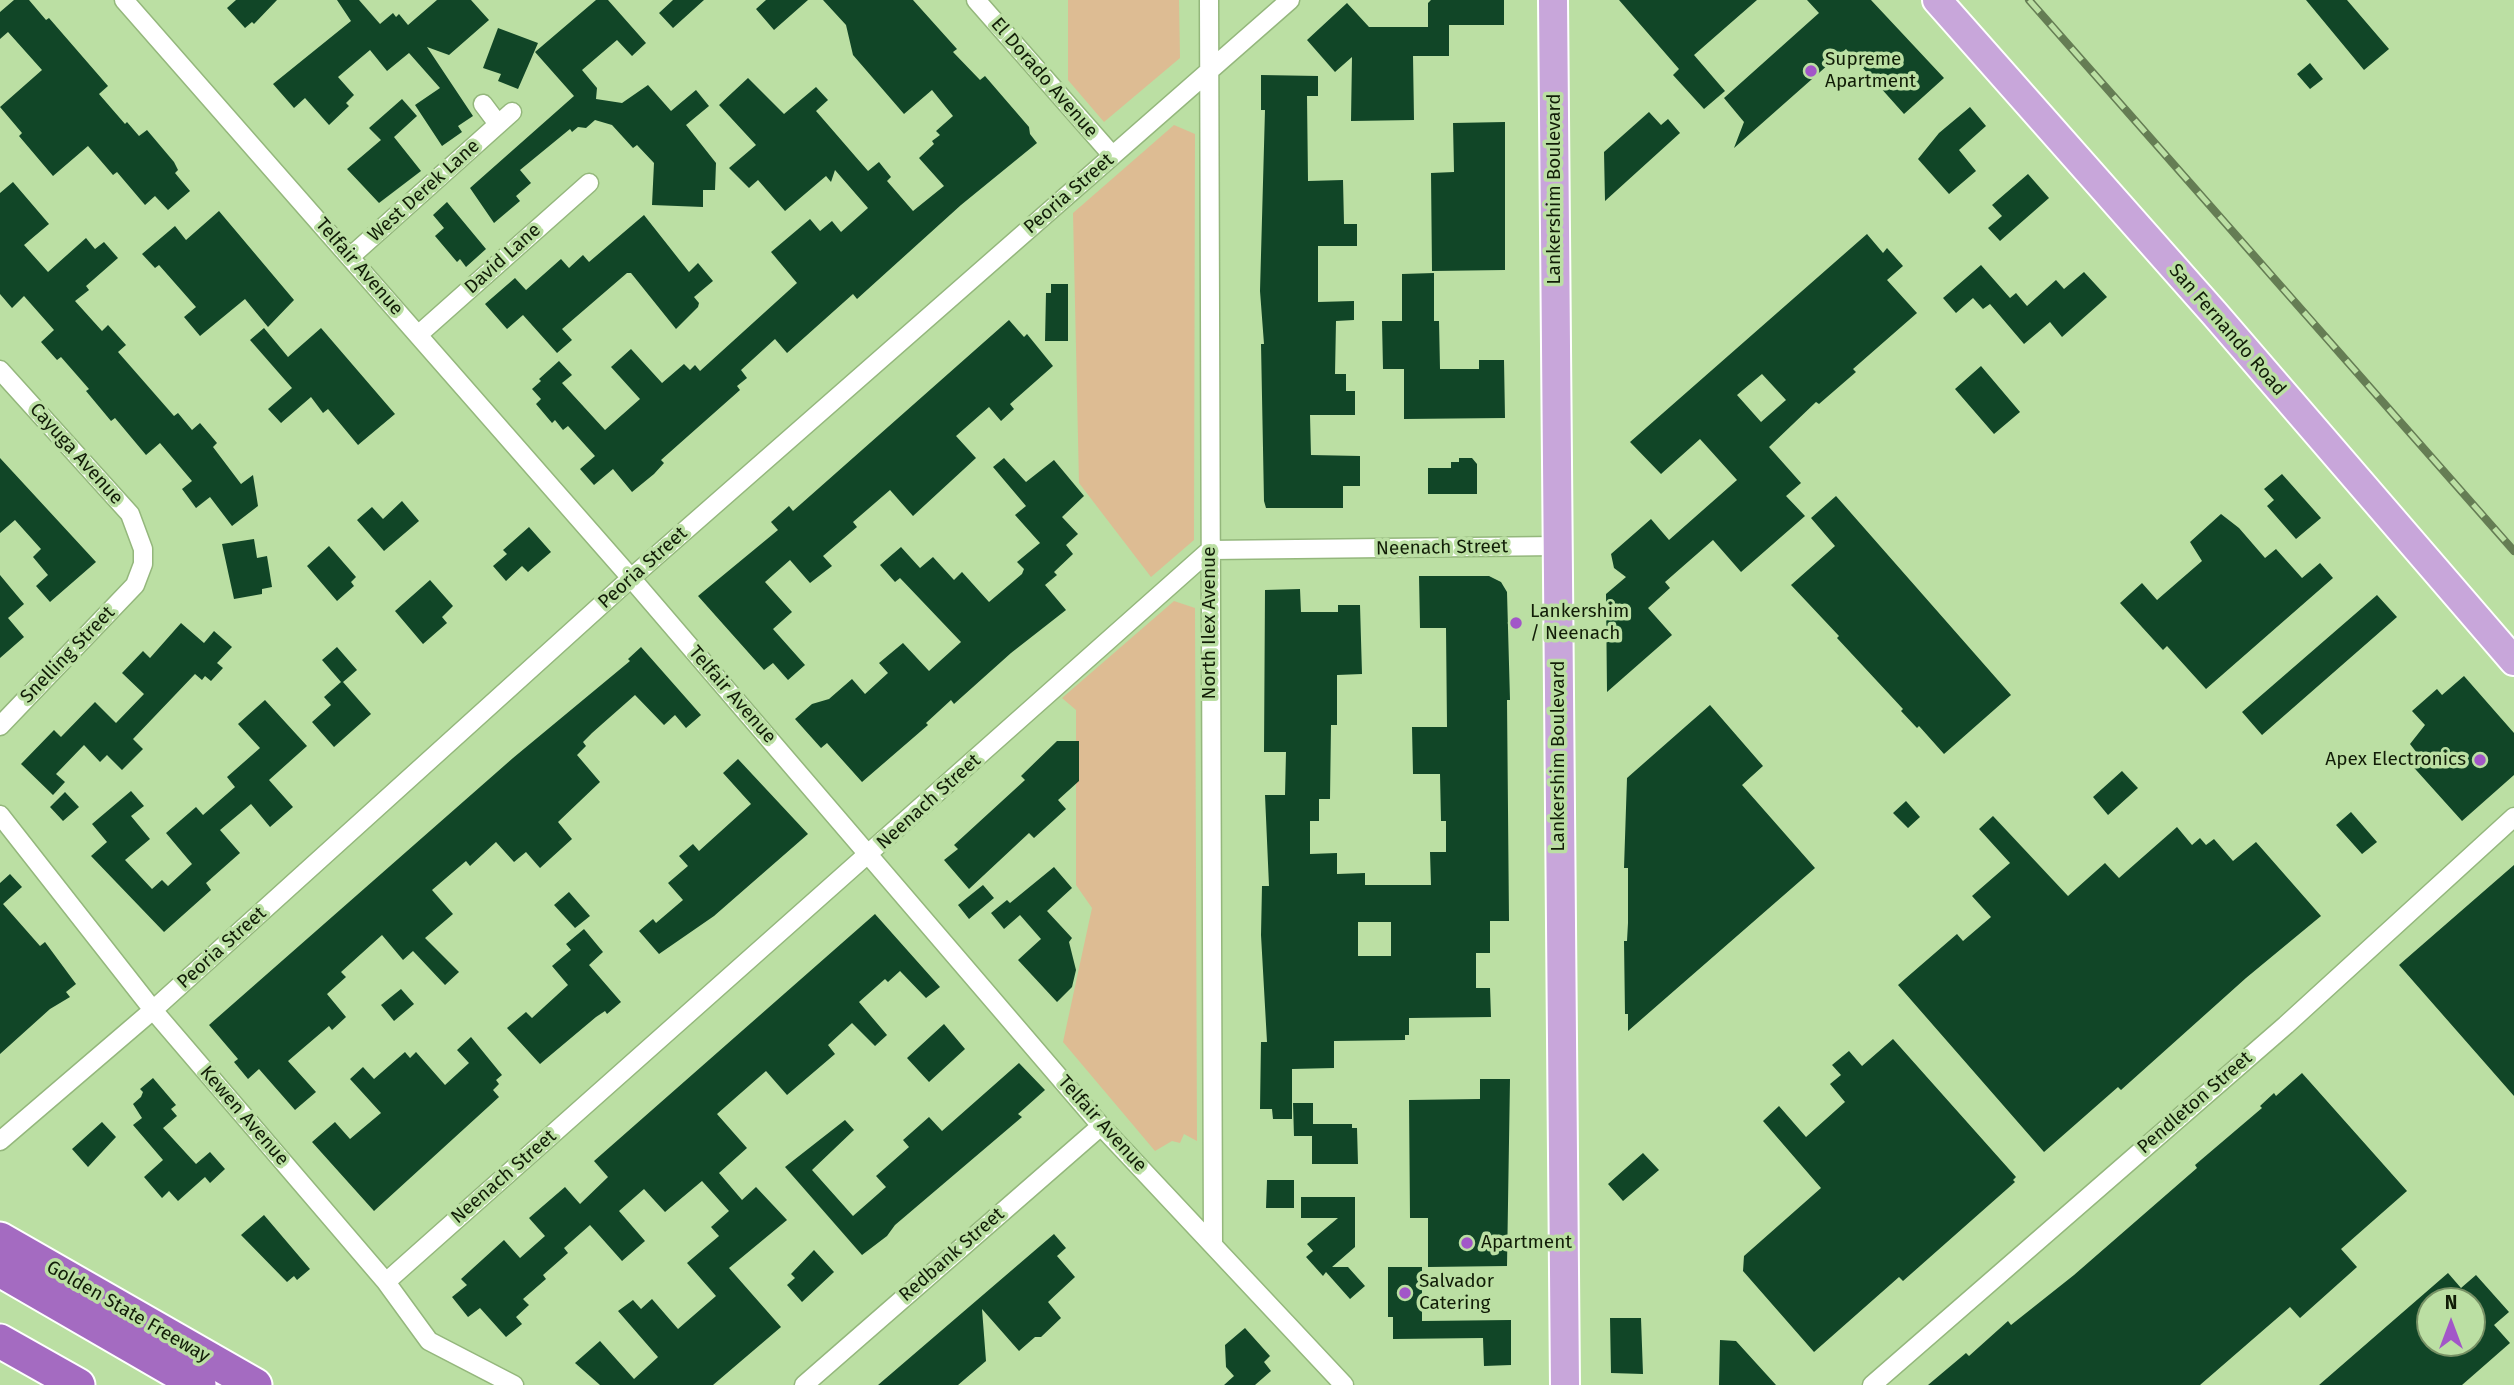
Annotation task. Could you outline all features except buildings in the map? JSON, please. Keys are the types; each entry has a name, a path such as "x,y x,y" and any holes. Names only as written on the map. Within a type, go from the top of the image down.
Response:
{"highway":[{"name":"Golden State Freeway","path":"0,1239 255,1385"},
{"path":"0,1270 199,1385"},
{"path":"0,1290 165,1385"},
{"path":"0,1340 78,1385"}],"main road":[{"name":"Lankershim Boulevard","path":"1553,0 1565,1385"},
{"name":"San Fernando Road","path":"1937,0 2214,313 2514,661"}],"street":[{"name":"Telfair Avenue","path":"124,0 631,578 1101,1126 1345,1385"},
{"name":"El Dorado Avenue","path":"976,0 1112,155"},
{"name":"North Ilex Avenue","path":"1209,0 1213,1245"},
{"name":"Peoria Street","path":"0,1142 153,1010 631,578 1112,155 1210,73 1290,0"},
{"name":"West Derek Lane","path":"350,257 505,118 483,104"},
{"name":"David Lane","path":"418,335 589,183"},
{"name":"Cayuga Avenue","path":"0,370 130,513 143,549 143,565 135,585"},
{"name":"Neenach Street","path":"386,1282 870,855 1210,550 1558,546"},
{"name":"Snelling Street","path":"0,726 135,585"},
{"name":"Kewen Avenue","path":"0,814 153,1010 386,1282 429,1341 514,1385"},
{"name":"Pendleton Street","path":"1872,1385 2286,1024 2514,817"},
{"name":"Redbank Street","path":"804,1385 1101,1126"}],"shaded area":[{"path":"1068,0 1179,0 1180,58 1104,122 1068,80"},
{"path":"1174,125 1195,134 1194,540 1151,577 1079,483 1073,213"},
{"path":"1174,601 1195,608 1197,1141 1184,1134 1180,1143 1172,1141 1155,1151 1063,1042 1092,908 1076,885 1076,710 1062,698"}],"railway":[{"path":"2029,0 2514,551"}],"place":[{"name":"Supreme Apartment","path":"1811,71"},
{"name":"Lankershim / Neenach","path":"1516,623"},
{"name":"Apex Electronics","path":"2480,760"},
{"name":"Apartment","path":"1467,1243"},
{"name":"Salvador Catering","path":"1405,1293"}]}
